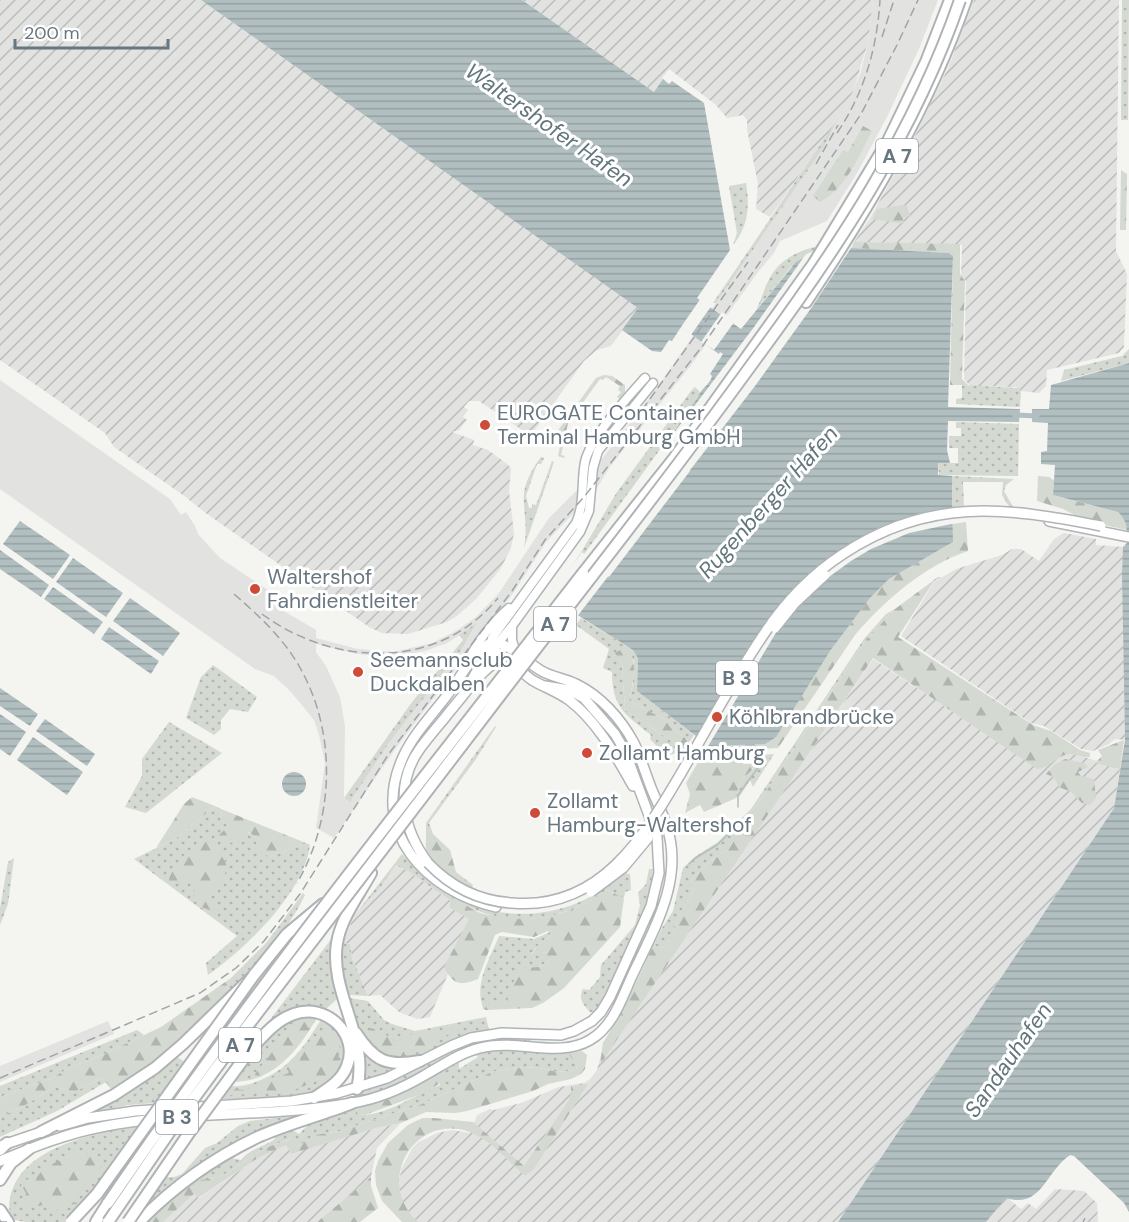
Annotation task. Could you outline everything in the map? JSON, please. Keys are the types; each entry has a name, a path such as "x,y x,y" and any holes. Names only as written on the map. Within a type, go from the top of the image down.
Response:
{"highway":[{"name":"A 7","path":"96,1222 180,1098 326,902 675,457 807,274 888,141 926,62 950,0"},
{"name":"A 7","path":"108,1222 175,1124 236,1041 695,442 801,298 841,239 890,157 928,81 960,0"},
{"name":"A 7","path":"117,1222 216,1077 806,302 868,205 904,142 945,57 966,0"},
{"path":"357,1089 358,1062 351,1022 337,974 337,942 348,914 371,873"},
{"path":"71,1222 97,1194 254,975 287,934 326,902"},
{"path":"41,1132 114,1095 154,1068 183,1044 254,975"},
{"path":"128,1222 219,1090 264,1034 286,1017 303,1011 324,1014 338,1024 349,1045 348,1064 335,1083 314,1098"},
{"path":"351,1022 366,1048 381,1060 394,1064 420,1062"},
{"path":"140,1222 177,1188 213,1162 261,1136 352,1103"},
{"path":"0,1179 11,1163 29,1149"},
{"path":"0,1210 8,1222"}],"main road":[{"name":"B 3","path":"645,803 639,798 617,757 583,713 568,700 513,664 503,662 493,664 462,697 419,750 405,785 404,800 407,823 425,866 468,892 483,898 508,903 533,904 575,894 600,879 643,835 752,651 779,612 825,567 852,549 882,533 937,515 994,510 1049,515 1129,531"},
{"name":"B 3","path":"0,1161 74,1133 124,1123 352,1103 399,1088 461,1054 476,1049 511,1044 554,1049 570,1048 588,1042 603,1030 615,1012 664,905 670,882 671,855 667,829 641,763 589,692 574,683 543,672 516,653 495,644 482,648 410,744 402,759 394,801 397,826 405,849 445,886 467,898 489,906 510,909 531,910 556,906 579,898 603,884 629,862 648,838 670,804 758,654 786,614 812,586 852,555 884,539 936,521 987,516 1042,520 1129,537"},
{"name":"B 3","path":"2,1147 88,1118 135,1111 269,1103 314,1098 357,1089 394,1075 450,1046 471,1038 502,1033 561,1035 580,1028 597,1016 614,990 656,891 659,864 657,837 619,740 592,706 573,692 549,687"},
{"path":"334,1105 357,1089"}],"street":[{"path":"462,697 479,666 512,626 584,526 590,511 593,468 598,451 649,380 590,447 584,469 579,517 567,537 494,634 495,644"},
{"path":"465,669 473,652 501,615 521,597"},
{"path":"512,626 511,635 516,653"},
{"name":"B 3","path":"495,644 513,664"}],"shaded area":[{"path":"0,0 201,0 639,308 611,346 597,350 584,361 534,431 525,432 479,401 469,401 464,407 468,410 463,417 467,420 459,430 452,432 474,440 473,445 488,450 511,468 509,491 514,533 511,548 501,568 477,598 457,616 447,622 408,634 382,633 369,627 114,447 105,433 0,360"},
{"path":"522,0 873,0 868,42 854,89 840,117 770,217 756,209 758,184 747,120 743,115 727,118 716,105 669,69 654,92"},
{"path":"873,0 938,0 919,49 887,117 856,175 827,221 780,241 774,253 691,365 609,468 596,490 546,542 514,592 396,748 334,838 316,828 325,763 319,735 314,720 291,692 274,676 255,669 0,489 0,380 170,499 181,515 186,512 198,534 220,558 277,596 272,604 316,630 316,638 358,649 394,652 432,643 456,631 476,617 499,593 549,518 579,488 657,388 824,147 854,89 868,42","holes":["476,625 461,650 389,743 350,802 344,798 345,726 340,697 326,666 316,652 316,644 357,654 394,657 425,651 447,643"]},
{"path":"974,0 1119,0 1116,251 1127,274 1124,347 1119,353 1047,370 1046,386 1039,393 1021,391 1016,387 970,386 964,379 966,281 961,276 962,245 854,242 912,142 948,68"},
{"path":"1064,533 1096,539 1096,545 1123,547 1125,740 1115,739 1093,751 1081,749 1044,726 1031,723 901,636 934,582 956,569 1002,555 1012,549 1021,549 1039,561 1054,539"},
{"path":"873,659 1031,764 1073,753 1120,769 1114,808 838,1222 416,1222 403,1204 399,1186 401,1169 412,1149 419,1142 437,1133 452,1130 470,1133 477,1115 490,1109 521,1103 559,1087 584,1083 590,1079 597,1070 604,1043 800,767"},
{"path":"396,865 452,902 449,907 476,923 448,974 430,1017 417,1019 399,1012 380,995 368,996 352,958 350,944 343,943 354,916 380,888"},
{"path":"108,1021 114,1034 0,1082 0,1066"},
{"path":"401,1123 377,1148 371,1177 317,1222 163,1222 194,1194 199,1198 258,1158 287,1144 291,1153"},
{"path":"1055,1189 1084,1191 1097,1203 1098,1222 986,1222 1006,1197 1021,1209 1028,1203 1036,1209"}],"green space":[{"path":"1122,0 1129,0 1128,120 1121,120"},
{"path":"839,117 824,147 716,303 713,303"},
{"path":"863,126 872,131 857,161 838,188 820,202 813,196 843,150 848,152"},
{"path":"1121,170 1127,174 1126,230 1120,230"},
{"path":"746,183 747,216 742,231 733,245 737,233 729,186"},
{"path":"907,206 910,216 903,218 904,224 872,219 877,209"},
{"path":"854,242 960,244 960,274 965,281 962,379 968,385 950,385 953,256 949,253 851,248"},
{"path":"830,243 791,267 756,310 770,278 783,261 805,250"},
{"path":"1129,349 1129,363 1061,381 1064,370 1122,356"},
{"path":"604,375 612,376 625,385 625,392 620,399 617,397 621,392 618,390 620,386 606,377 603,380 600,379 568,423 561,455 565,456 564,458 558,456 561,441 554,436 596,378"},
{"path":"962,385 1019,388 1021,391 1020,407 956,404 956,399 962,398"},
{"path":"695,387 700,392 698,397 582,557 580,554 617,492"},
{"path":"956,422 1019,424 1018,476 939,475 938,463 958,463 958,448 949,448 949,436 961,436 961,428 956,428"},
{"path":"541,457 544,458 541,464 537,464 526,496 529,508 532,508 532,504 536,505 552,461 554,462 524,548 526,534 524,493 532,471"},
{"path":"952,476 1014,479 1006,485 1004,491 1015,510 1011,510 1002,495 1003,482 963,482 964,508 953,510"},
{"path":"1038,476 1050,477 1054,480 1053,495 1118,512 1124,517 1127,530 1086,521 1063,509 1037,501"},
{"path":"966,522 968,551 936,565 921,575 892,597 866,622 778,748 704,752 708,745 830,651 870,598 889,579 953,542 953,524"},
{"path":"938,577 942,577 934,581 898,637 1033,725 1051,731 1080,750 1090,753 1090,757 1065,755 1046,767 1037,769 873,658 600,1065 603,1043 625,1006 653,946 665,948 673,939 677,920 694,891 691,880 732,844 740,823 756,807 864,642 895,609"},
{"path":"895,609 864,642 756,807 740,823 732,844 691,880 694,891 677,920 673,939 665,948 653,946 673,911 683,868 696,856 718,842 751,809 864,639 886,614"},
{"path":"581,618 633,650 638,657 637,691 694,735 690,741 671,728 664,719 633,703 630,697 634,660 618,657 622,664 625,710 688,752 665,755 650,739 651,735 622,710 615,694 612,672 603,668 609,649 576,625"},
{"path":"477,623 461,650 389,743 350,802 344,798 412,702 463,640 459,635"},
{"path":"624,648 630,650 633,662 634,673 630,697 633,703 664,719 671,728 690,741 688,752 625,710 622,664 615,653"},
{"path":"213,665 257,697 248,712 230,709 221,720 221,729 214,735 186,718 201,677"},
{"path":"169,722 222,753 146,813 125,807 142,776 142,759"},
{"path":"495,726 476,759 429,823 433,834 426,834 426,823"},
{"path":"1124,740 1120,769 1095,763 1102,756 1098,750"},
{"path":"742,754 743,764 755,764 742,779 734,799 704,812 700,805 685,813 690,794 686,783 702,755"},
{"path":"774,754 753,787 750,780 740,796 734,799 742,779 753,769 757,757"},
{"path":"1065,759 1084,763 1088,767 1078,772 1081,776 1094,779 1096,798 1090,805 1082,803 1071,792 1059,787 1054,778 1046,774 1054,765"},
{"path":"192,797 215,806 175,839 156,848 184,804"},
{"path":"215,806 221,809 222,821 228,826 218,836 246,835 247,832 256,837 269,857 306,843 310,845 297,882 271,918 239,950 208,975 206,963 237,936 134,859 175,839"},
{"path":"221,809 306,843 269,857 256,848 256,837 248,832 246,842 224,843 218,836 228,826 222,821"},
{"path":"426,834 433,834 450,850 456,872 473,885 471,890 447,877 431,863 426,852"},
{"path":"211,841 226,864 221,882 209,897 217,908 212,911 199,906 193,898 195,887 192,881 169,881 175,866 187,852"},
{"path":"402,854 431,882 458,899 482,908 507,913 532,914 557,910 580,902 603,889 623,873 630,874 631,890 625,892 624,898 607,890 589,901 553,915 534,919 515,919 477,910 458,901 452,909 449,907 451,901 396,865 380,888 354,916"},
{"path":"14,858 8,904 0,925 0,908 8,862"},
{"path":"649,869 653,869 650,896 645,909 603,1001 594,1012 590,1012 581,999 583,989 589,990 600,977 601,965 635,925 640,905 638,893 646,884"},
{"path":"607,890 624,898 620,927 564,988 543,1003 532,1008 486,1010 483,1009 482,1004 505,1004 519,968 539,967 549,961 546,952 531,955 537,946 552,935 548,931 534,937 502,932 495,935 478,979 462,983 454,981 444,967 469,919 452,909 458,901 482,913 511,918 540,918 568,911"},
{"path":"303,893 305,895 289,923 258,961 224,996 231,978 267,942"},
{"path":"550,932 552,935 537,946 531,954 547,952 549,961 539,967 519,969 510,997 505,1004 482,1004 480,996 482,978 499,936 534,939"},
{"path":"332,938 331,970 338,998 325,1010 316,1007 300,1008 263,1029"},
{"path":"343,943 350,944 352,958 368,996 349,995 342,969"},
{"path":"231,978 224,996 182,1038 147,1069 113,1091 102,1078 74,1092 55,1087 0,1117 0,1097 50,1079 71,1067 161,1027"},
{"path":"349,998 368,1001 384,1020 415,1031 486,1017 489,1030 460,1037 409,1061 373,1053 356,1025"},
{"path":"307,1016 318,1017 283,1062 273,1070 247,1081 231,1082 273,1033"},
{"path":"322,1018 338,1030 346,1049 346,1058 341,1070 331,1083 311,1093 299,1095 220,1099 230,1086 242,1086 261,1080 290,1062"},
{"path":"299,1021 307,1023 309,1031 303,1039 280,1065 256,1078 255,1074 273,1051 277,1038"},
{"path":"459,1025 440,1040 431,1043 430,1047 403,1058 382,1050 371,1038 369,1032 371,1028 382,1032 396,1042 399,1036 442,1032"},
{"path":"137,1030 144,1035 71,1067 50,1079 0,1097 0,1086"},
{"path":"325,1031 337,1038 340,1044 337,1073 294,1090 222,1096 228,1089 245,1090 274,1077 287,1074 289,1072 285,1067 308,1042"},
{"path":"501,1037 531,1040 531,1042 490,1041 474,1045 446,1057 398,1084 350,1100 358,1091 408,1073 454,1049 477,1040"},
{"path":"360,1047 369,1057 379,1063 404,1069 361,1084"},
{"path":"498,1050 570,1053 577,1064 576,1070 557,1072 523,1067 492,1072 422,1104 340,1131 315,1135 297,1147 290,1139 259,1151 234,1169 216,1178 197,1179 228,1157 241,1160 248,1153 275,1139 274,1134 289,1128 299,1134 309,1122 356,1108 358,1114 367,1115 388,1109 440,1085 440,1076 431,1078 459,1062 459,1069 478,1057 476,1054"},
{"path":"582,1051 587,1055 585,1069 571,1079 548,1084 533,1091 467,1111 426,1112 401,1123 376,1128 291,1154 286,1145 258,1158 198,1198 194,1194 163,1222 146,1222 197,1179 216,1178 225,1174 259,1151 271,1146 291,1139 297,1147 315,1135 340,1131 422,1104 492,1072 523,1067 557,1072 576,1070 577,1064 570,1053"},
{"path":"177,1057 185,1062 156,1103 128,1105 84,1115 142,1081"},
{"path":"448,1073 447,1079 424,1093 365,1115 358,1114 356,1108 404,1093 431,1078"},
{"path":"102,1078 106,1082 57,1111 0,1137 0,1117 55,1087 74,1092"},
{"path":"588,1084 534,1169 525,1176 498,1150 475,1134 447,1129 430,1133 416,1142 406,1156 400,1172 400,1189 406,1206 418,1222 402,1222 382,1201 376,1185 375,1171 378,1161 388,1143 408,1125 423,1118 473,1122 524,1166 569,1100 571,1086"},
{"path":"309,1114 251,1137 135,1221 165,1177 182,1174 205,1148 217,1143 238,1126 250,1121"},
{"path":"139,1126 92,1193 66,1222 26,1222 10,1219 11,1195 20,1176 35,1161 54,1149 76,1140"},
{"path":"75,1154 104,1157 97,1173 76,1202 67,1207 51,1210 48,1210 45,1205 28,1207 18,1203 26,1193 21,1185 22,1180 34,1179 47,1166"},
{"path":"371,1177 371,1186 378,1208 360,1222 317,1222"}],"water":[{"path":"201,0 522,0 654,92 663,79 669,84 672,81 704,103 730,250 697,298 741,329 796,262 812,254 851,248 949,253 953,256 948,407 1020,409 1019,422 948,421 947,450 950,463 938,463 938,475 952,476 953,542 889,579 870,598 830,651 776,737 765,744 709,746 637,691 638,658 633,650 560,604 558,587 580,554 609,577 690,471 662,448 709,382 712,376 710,374 723,354 720,352 719,354 681,327 661,352 652,351 622,330 638,308"},
{"name":"Sandauhafen","path":"1129,363 1129,1212 1124,1203 1074,1156 1070,1155 1035,1194 1018,1200 1006,1198 986,1222 838,1222 1114,808 1125,740 1122,574 1123,547 1127,543 1126,526 1118,512 1053,495 1055,465 1041,464 1041,452 1047,451 1048,423 1032,422 1032,409 1049,409 1051,385"},
{"path":"20,521 70,555 53,579 3,544"},
{"path":"0,550 49,585 41,597 0,569"},
{"path":"73,558 123,593 106,617 56,582"},
{"path":"53,587 103,622 94,634 44,599"},
{"path":"130,598 180,633 163,656 113,621"},
{"path":"109,627 159,661 151,674 101,639"},
{"path":"0,688 38,714 30,726 0,706"},
{"path":"0,714 26,732 10,756 0,749"},
{"path":"45,719 95,754 87,766 36,731"},
{"path":"33,737 83,772 67,795 17,760"},
{"path":"289,772 299,772 306,779 306,789 299,796 289,796 282,789 282,779"}],"pier":[{"path":"853,245 755,386 576,618 563,609 597,565 608,573 686,471 661,450 806,254 823,248"},
{"path":"701,298 712,305 691,335 681,327"},
{"path":"722,312 735,321 714,350 701,342"},
{"path":"956,508 956,523 909,533 871,549 822,582 799,604 777,631 707,748 696,740 759,633 773,612 798,584 824,562 869,533 915,516"},
{"path":"582,552 596,564 557,605 555,588"}],"waterway":[{"path":"1014,415 1037,416"},
{"path":"738,807 738,795 760,765 758,762"},
{"path":"689,864 717,845 738,825"}],"railway":[{"path":"837,133 855,102 868,70 876,36 880,0"},
{"path":"882,37 894,0"},
{"path":"0,1078 200,993 236,968 264,941 300,894 388,755 512,591 545,540 584,497 704,344 861,114 918,0"},
{"path":"816,164 838,125"},
{"path":"642,410 748,262"},
{"path":"234,594 268,625 290,651 309,687 319,714 325,743 325,801 310,857 297,883"},
{"path":"262,614 290,632 321,644 352,651 384,653 416,649 446,639 474,622 498,598"},
{"path":"1083,1222 1085,1218"},
{"path":"0,1222 7,1222"}],"place":[{"name":"EUROGATE Container Terminal Hamburg GmbH","path":"485,425"},
{"name":"Waltershof Fahrdienstleiter","path":"255,589"},
{"name":"Seemannsclub Duckdalben","path":"358,672"},
{"name":"Köhlbrandbrücke","path":"717,717"},
{"name":"Zollamt Hamburg","path":"587,753"},
{"name":"Zollamt Hamburg-Waltershof","path":"535,813"}],"water label":[{"name":"Waltershofer Hafen","path":"549,125"},
{"name":"Rugenberger Hafen","path":"768,502"}]}
